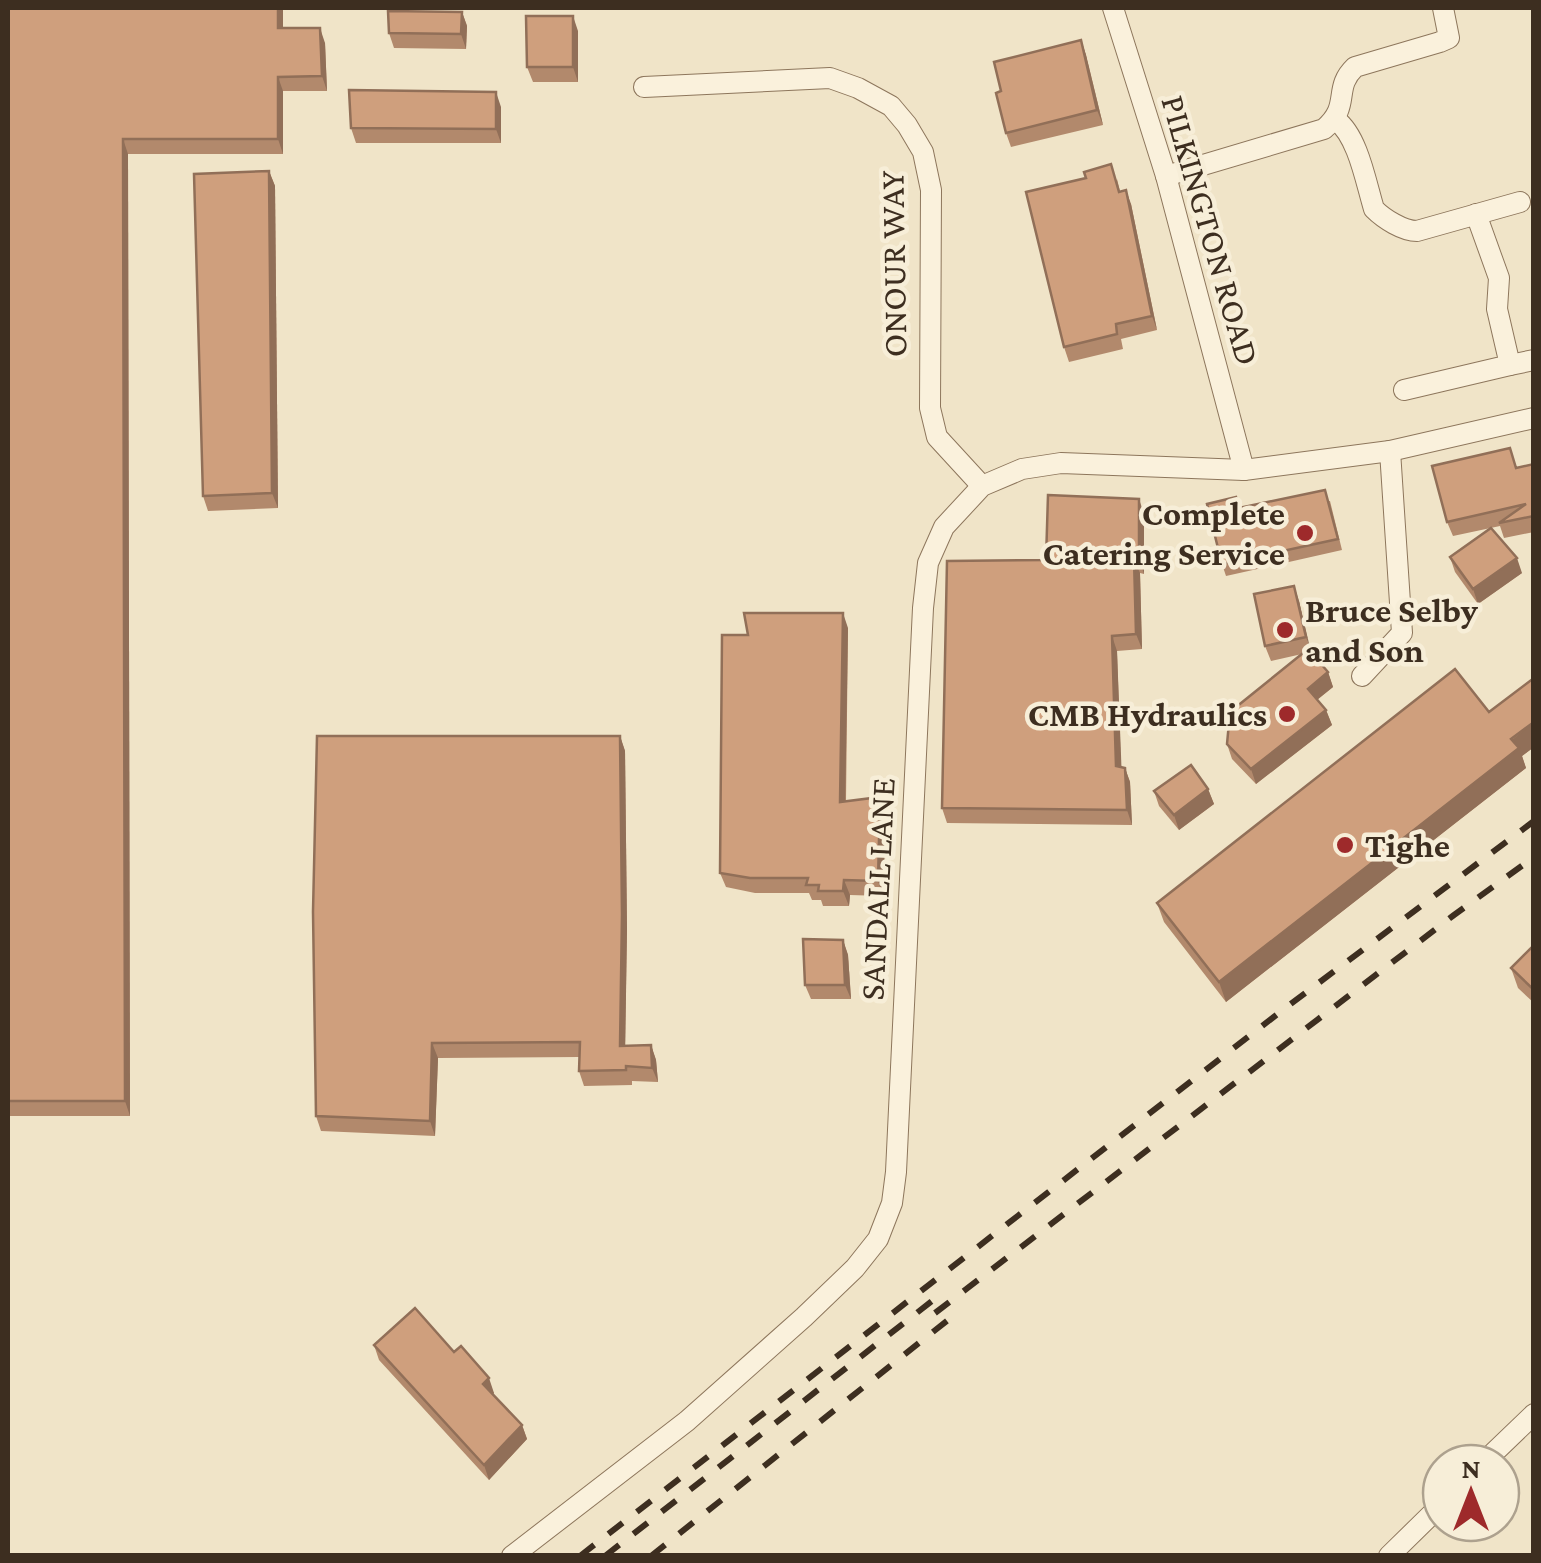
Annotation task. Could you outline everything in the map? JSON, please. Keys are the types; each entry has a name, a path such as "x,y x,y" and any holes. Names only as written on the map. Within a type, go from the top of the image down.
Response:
{"street":[{"name":"PILKINGTON ROAD","path":"1112,8 1166,176 1244,470"},
{"path":"1166,176 1324,129 1336,120 1345,76 1355,67 1449,38 1443,8"},
{"name":"ONOUR WAY","path":"644,87 830,78 891,106 907,124 923,152 930,190 930,408 937,436 982,486"},
{"path":"1336,120 1346,127 1355,147 1374,210 1409,231 1520,202"},
{"path":"1476,214 1498,278 1496,309 1510,365"},
{"path":"1404,390 1534,360"},
{"name":"SANDALL LANE","path":"512,1556 687,1421 804,1317 855,1268 878,1239 892,1203 896,1172 923,608 928,563 944,527 982,486 1022,468 1062,463 1244,470 1390,451 1534,418"},
{"path":"1362,676 1402,633 1390,451"},
{"path":"1504,1443 1534,1414"},
{"path":"1389,1556 1421,1525"}],"building":[{"path":"8,8 278,8 278,28 320,28 322,76 278,77 278,139 123,139 125,1101 8,1101"},
{"path":"388,11 462,12 461,34 389,33"},
{"path":"526,16 573,16 573,67 527,67"},
{"path":"1081,40 1097,110 1006,133 996,93 1001,91 994,62"},
{"path":"349,90 496,92 496,129 351,128"},
{"path":"1111,164 1119,192 1126,190 1152,316 1116,324 1117,334 1064,347 1026,192 1086,178 1084,172"},
{"path":"269,171 272,493 203,496 194,174"},
{"path":"1510,448 1516,468 1534,464 1534,516 1499,523 1526,504 1447,522 1432,466"},
{"path":"1325,490 1338,539 1222,564 1207,504 1236,497 1239,508"},
{"path":"1048,495 1139,499 1139,559 1134,559 1136,634 1112,636 1116,766 1125,768 1127,810 942,808 947,561 1046,560"},
{"path":"1491,528 1517,558 1473,589 1450,557"},
{"name":"Bruce Selby and Son","path":"1294,586 1306,637 1265,646 1254,594"},
{"path":"744,613 843,613 840,802 880,797 878,881 844,880 843,891 818,891 819,885 806,885 808,878 750,878 720,873 722,635 748,635"},
{"name":"CMB Hydraulics","path":"1308,649 1328,672 1308,689 1326,710 1251,769 1227,744 1230,712"},
{"name":"Tighe","path":"1455,669 1489,712 1534,678 1534,722 1511,739 1519,748 1219,982 1157,903"},
{"path":"317,736 620,736 620,1046 651,1045 652,1068 626,1066 626,1070 579,1071 580,1042 432,1043 430,1121 316,1116 313,912"},
{"path":"1191,765 1208,789 1174,815 1154,791"},
{"path":"803,939 843,940 845,985 805,985"},
{"path":"1534,945 1534,990 1511,968"},
{"path":"415,1308 454,1352 461,1346 489,1378 483,1384 522,1425 484,1465 374,1345"}],"railway":[{"path":"580,1556 1284,1009 1534,821"},
{"path":"935,1313 1534,857"},
{"path":"605,1556 941,1294"},
{"path":"651,1556 958,1312"}],"place":[{"name":"Complete Catering Service","path":"1305,533"},
{"name":"Bruce Selby and Son","path":"1285,630"},
{"name":"CMB Hydraulics","path":"1287,714"},
{"name":"Tighe","path":"1345,845"}]}
